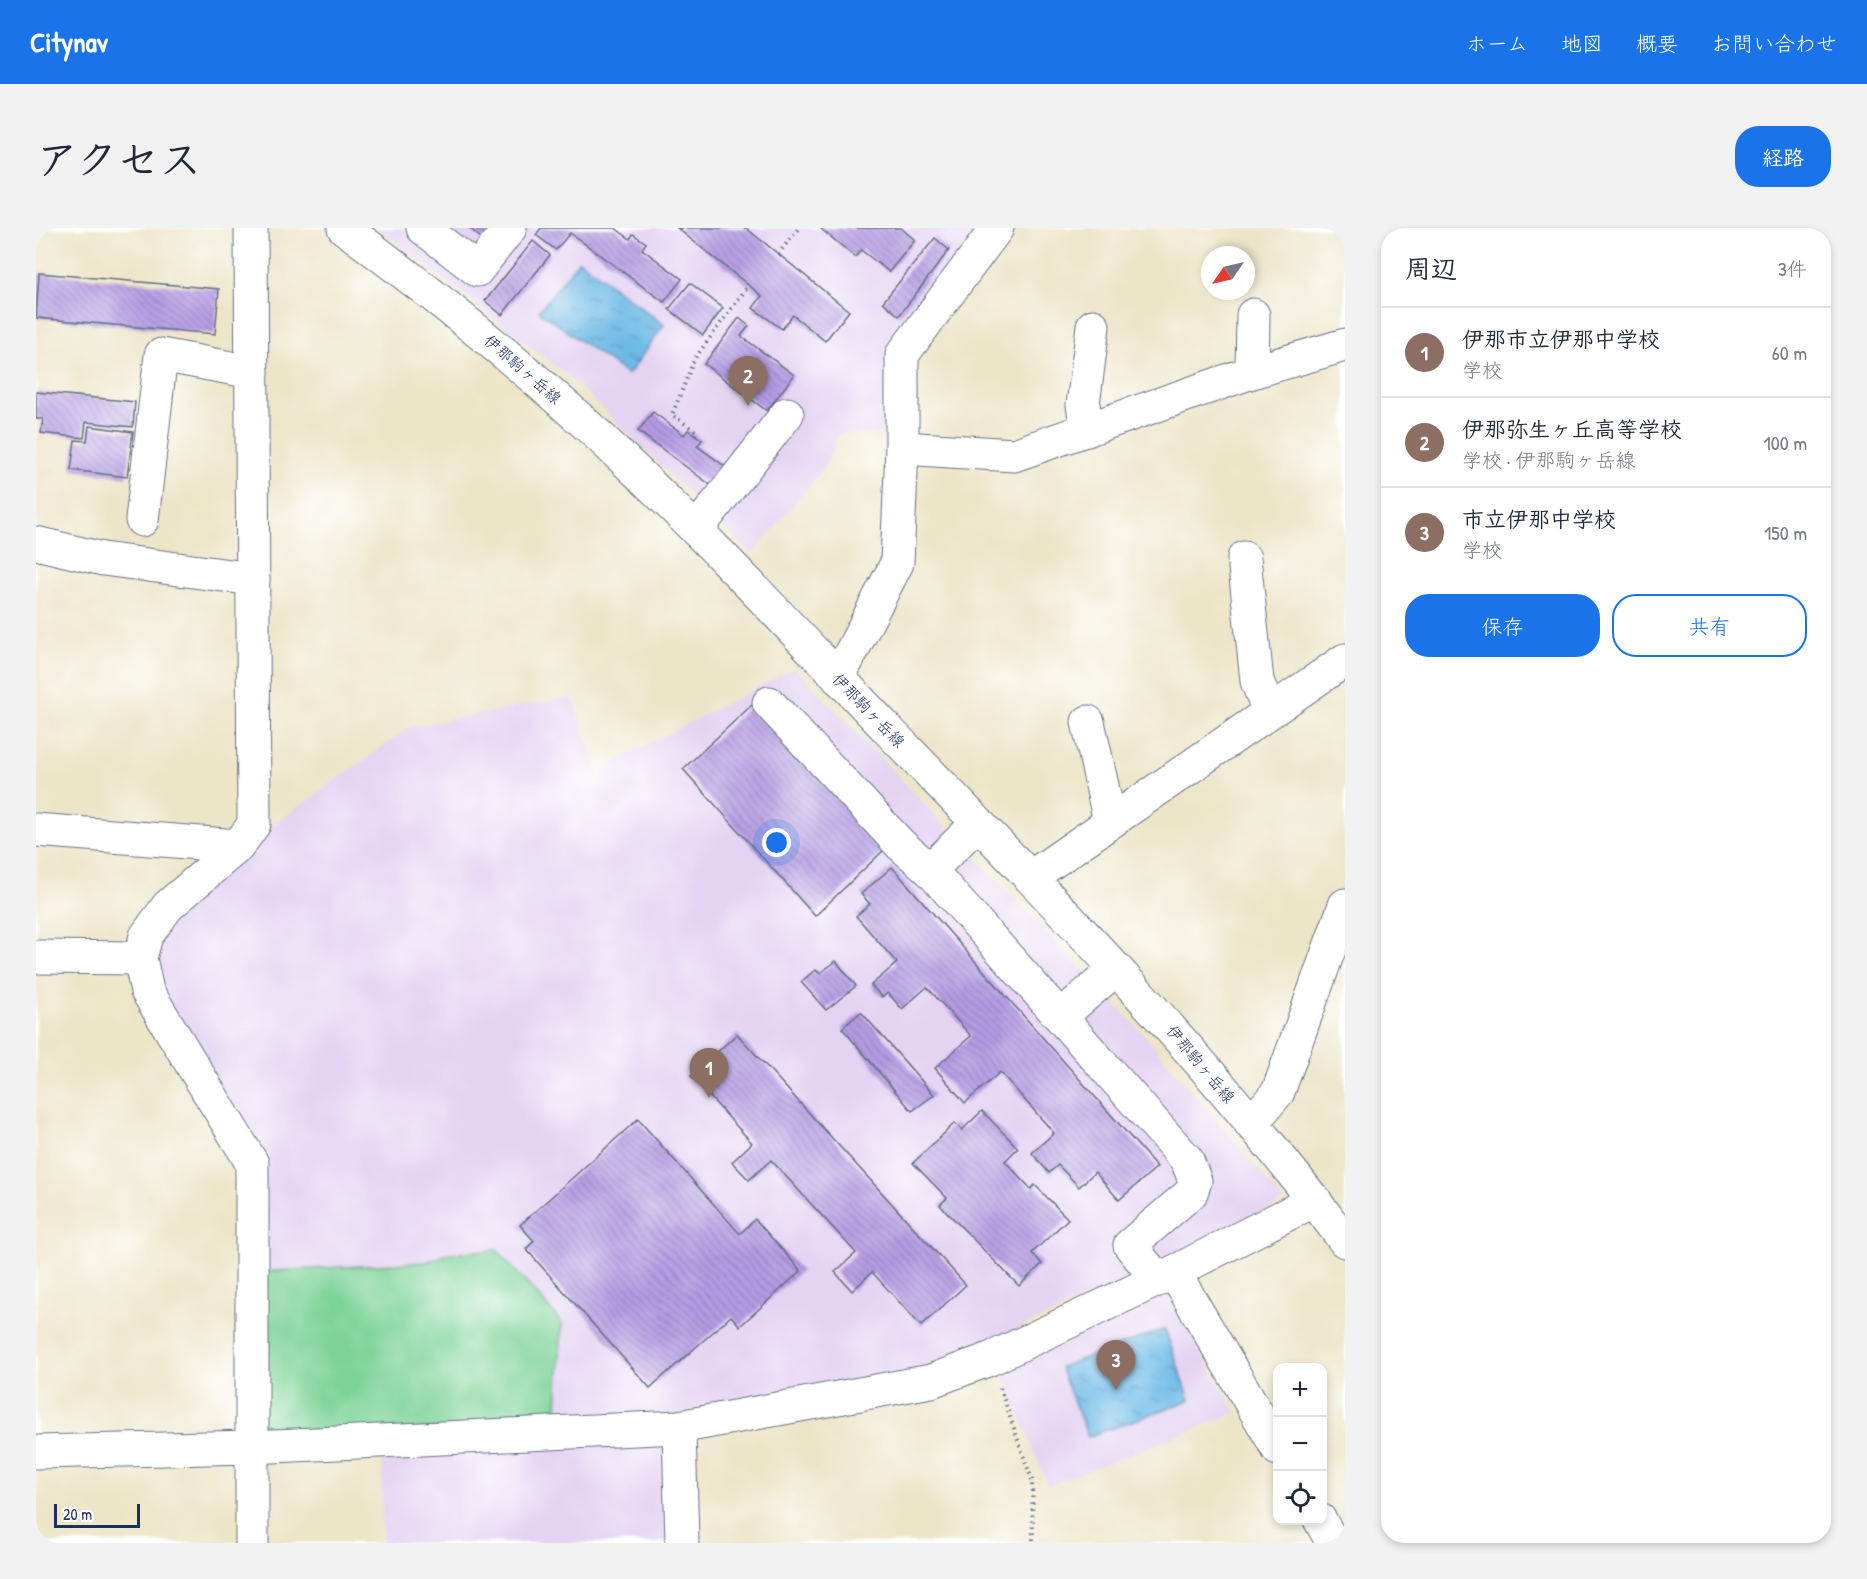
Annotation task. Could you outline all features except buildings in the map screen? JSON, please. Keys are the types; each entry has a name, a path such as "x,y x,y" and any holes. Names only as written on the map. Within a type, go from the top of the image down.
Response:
{"street":[{"path":"251,228 254,824 238,846 168,906 146,936 140,958 147,991 252,1163 252,1543"},
{"name":"伊那駒ヶ岳線","path":"344,228 471,324 548,390 696,530 1031,877 1167,1022 1315,1200 1345,1241"},
{"path":"423,228 477,270 510,228"},
{"path":"838,678 897,563 902,448 902,355 997,228"},
{"path":"1252,372 1253,315"},
{"path":"1087,430 1083,405 1093,326"},
{"path":"902,448 1014,455 1252,372 1345,345"},
{"path":"142,520 161,355 252,372"},
{"path":"696,530 787,414"},
{"path":"36,543 103,559 253,579"},
{"path":"1244,558 1257,681 1269,711"},
{"path":"1031,877 1345,660"},
{"path":"769,703 901,845 930,870 1187,1160 1195,1181 1191,1193 1130,1245 1165,1276 1273,1441"},
{"path":"1088,722 1110,822"},
{"path":"930,870 978,823"},
{"path":"36,830 238,846"},
{"path":"1251,1124 1278,1092 1345,905"},
{"path":"36,957 140,958"},
{"path":"1061,1016 1116,969"},
{"path":"36,1452 252,1447 679,1427 931,1381 990,1359 1165,1276 1315,1200"},
{"path":"679,1427 682,1543"},
{"path":"1322,1525 1333,1543"}],"path":[{"path":"778,254 799,228"},
{"path":"696,435 697,432 672,416 695,358 748,286"},
{"path":"990,1359 1032,1480 1033,1543"}],"shaded area":[{"path":"377,228 984,228 902,340 894,433 839,434 825,467 752,555 571,378"},
{"path":"795,668 1147,1038 1284,1201 1177,1258 928,1369 695,1414 272,1436 259,1179 147,959 169,918 263,832 410,727 572,697 598,770"},
{"path":"1168,1295 1236,1413 1048,1486 1000,1366"},
{"path":"663,1436 671,1543 382,1543 382,1449"}],"green space":[{"path":"497,1250 562,1323 556,1423 272,1436 262,1425 260,1272 426,1262 451,1253"}],"water":[{"path":"579,260 664,325 628,375 539,311"},
{"path":"1165,1329 1190,1400 1088,1437 1060,1367"}],"place":[{"name":"伊那弥生ヶ丘高等学校","path":"748,406"},
{"name":"伊那市立伊那中学校","path":"709,1098"},
{"name":"市立伊那中学校","path":"1116,1390"}]}
